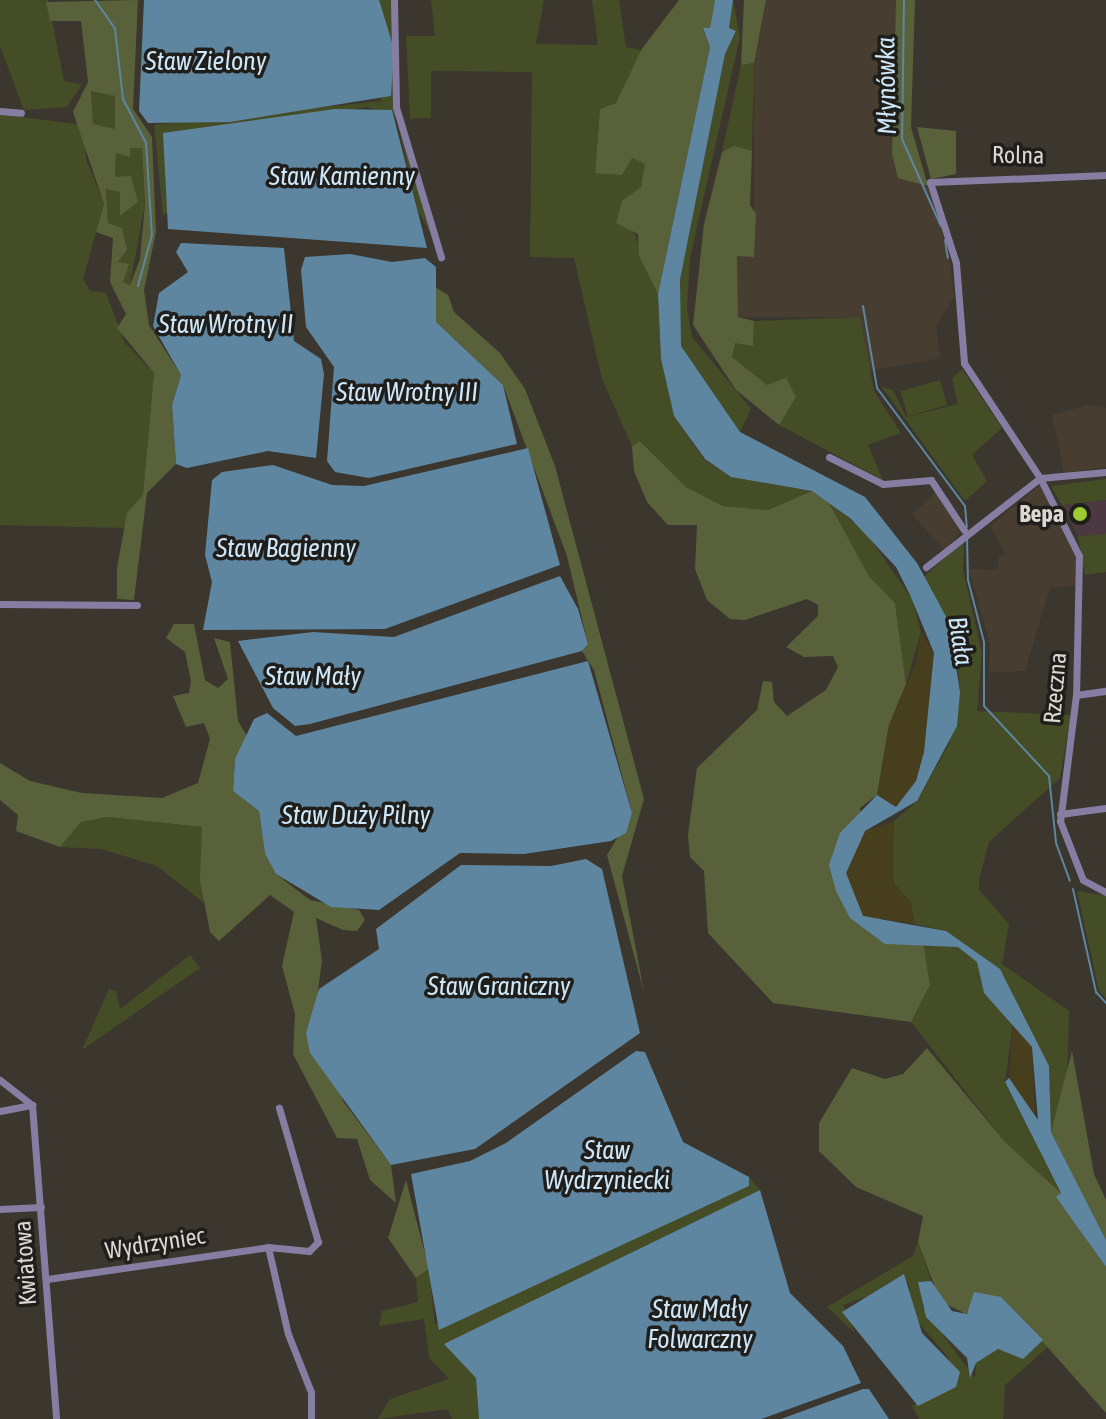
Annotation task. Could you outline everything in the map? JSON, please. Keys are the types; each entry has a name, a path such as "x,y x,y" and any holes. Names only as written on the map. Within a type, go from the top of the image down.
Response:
{"street":[{"path":"394,0 396,107 441,257"},
{"path":"0,111 21,113"},
{"name":"Rolna","path":"930,182 1106,175"},
{"name":"Rzeczna","path":"930,182 956,263 964,363 1040,478 1079,556 1076,695 1060,814 1077,871 1106,892"},
{"path":"829,457 883,484 931,480 964,530"},
{"path":"926,567 964,530 986,526 1040,478 1106,472"},
{"path":"0,604 137,605"},
{"path":"1076,695 1106,691"},
{"path":"1060,814 1106,808"},
{"path":"0,1080 32,1105"},
{"path":"0,1111 32,1105"},
{"name":"Kwiatowa","path":"32,1105 56,1419"},
{"name":"Wydrzyniec","path":"47,1279 268,1247 309,1251 318,1242 279,1108"},
{"path":"0,1209 41,1207"},
{"path":"268,1247 288,1334 311,1392 311,1419"}],"shaded area":[{"path":"766,0 896,0 892,154 928,186 949,255 954,297 936,326 940,358 868,371 860,317 738,317 737,255 754,257 754,63"},
{"path":"1087,405 1106,408 1106,467 1064,473 1052,415"},
{"path":"1040,485 1076,556 1078,585 1050,588 1025,671 989,673 990,644 969,569 998,570 999,556 1006,555 990,526"},
{"path":"937,491 960,532 945,550 912,514"},
{"path":"1106,500 1106,534 1078,536 1062,505"}],"green space":[{"path":"0,0 48,0 64,81 82,84 67,107 24,110 0,46"},
{"path":"138,0 133,109 152,137 156,232 144,290 149,325 181,375 172,405 176,464 147,493 134,600 117,599 117,568 127,513 143,495 154,373 117,328 126,314 110,282 113,238 96,232 104,204 73,112 88,82 81,21 50,21 46,2","holes":["91,91 115,96 115,129 93,124","130,148 142,148 145,204 140,259 130,285 123,282 129,264 118,262 127,250 122,228 108,223 106,189 120,192 120,216 138,202 131,176 115,177 116,153 130,157"]},
{"path":"379,0 392,0 394,95 433,238 418,211 396,117 367,107 258,124 163,216 154,125 381,101"},
{"path":"431,0 544,0 536,44 598,45 592,0 619,0 626,47 641,50 616,103 600,109 595,173 632,158 646,164 641,187 622,202 658,294 661,359 674,416 704,459 731,477 812,491 768,510 723,506 686,487 641,441 632,446 602,379 574,258 530,257 532,72 431,71 431,118 410,119 406,36 435,36"},
{"path":"679,0 715,0 710,29 703,29 710,47 658,294 639,256 638,234 616,223 622,201 641,187 645,164 632,158 622,175 595,173 600,109 616,103 641,50"},
{"path":"733,0 740,37 690,258 687,308 692,337 751,409 740,432 681,346 679,331 680,280 725,54 736,31 729,28"},
{"path":"744,0 766,0 754,63 741,65"},
{"path":"896,0 915,0 911,127 928,186 898,178 892,154"},
{"path":"754,63 752,151 722,152 741,65"},
{"path":"91,90 115,96 115,129 93,125"},
{"path":"0,114 83,125 86,159 104,204 83,279 90,291 106,293 125,343 154,373 143,495 124,528 0,525"},
{"path":"917,127 956,131 956,174 931,179"},
{"path":"734,146 752,151 750,205 756,214 754,257 737,256 738,317 754,321 753,346 735,343 732,357 767,385 786,378 796,397 779,425 736,390 693,325 704,224 722,152"},
{"path":"130,148 142,148 145,204 130,285 123,282 118,262 127,250 108,224 106,189 120,191 120,216 138,202 115,178 116,152 130,156"},
{"path":"433,286 448,295 454,312 500,353 525,389 555,466 644,799 622,876 644,992 607,855 632,813 594,670 582,651 588,644 567,556 503,385 436,322"},
{"path":"860,317 874,391 901,433 868,445 883,480 779,425 785,379 767,385 732,357 735,342 753,346 754,321"},
{"path":"962,369 1002,428 972,455 987,481 965,501 881,386 893,390 906,417 958,404 952,378"},
{"path":"940,380 947,405 908,416 901,391"},
{"path":"640,441 686,487 723,506 768,510 812,491 829,503 869,576 895,603 906,684 889,725 877,795 860,808 885,944 923,942 930,985 911,1022 773,1003 708,933 704,871 690,857 688,835 697,768 757,710 763,681 772,682 774,702 787,716 826,690 838,667 833,656 804,657 786,647 818,616 818,605 807,599 745,620 730,619 707,600 695,569 697,525 668,525 647,502 634,471 632,446"},
{"path":"1106,479 1106,500 1062,505 1051,486"},
{"path":"829,503 865,531 912,599 921,632 906,684 895,603 869,576"},
{"path":"1106,534 1106,572 1085,575 1078,536"},
{"path":"964,540 963,570 982,653 977,711 1071,715 1060,778 989,842 979,880 979,890 1009,924 1002,964 1069,1011 1067,1088 1051,1132 1049,1066 946,931 915,924 910,901 895,888 888,850 894,821 917,801 948,746 960,692 956,650 924,577"},
{"path":"174,624 194,624 205,680 218,688 228,679 214,638 230,642 238,721 248,738 235,759 233,791 259,811 265,854 276,874 310,900 359,910 365,920 357,931 343,930 316,918 322,961 316,1005 343,1101 391,1165 396,1203 370,1180 357,1139 337,1138 293,1054 295,1014 282,966 294,912 270,895 219,941 210,932 200,880 202,827 108,817 81,822 60,847 16,831 18,815 0,800 0,763 30,781 82,793 162,798 198,783 210,739 204,723 186,727 173,696 189,693 191,681 185,652 166,638"},
{"path":"108,817 202,827 204,903 157,866 101,849 60,847 81,822"},
{"path":"1077,891 1106,896 1106,999 1099,991"},
{"path":"923,942 958,947 977,962 984,993 1013,1022 1005,1083 1061,1193 1005,1142 911,1022 930,985"},
{"path":"190,955 200,968 82,1050 109,989 116,991 120,1009"},
{"path":"927,1048 1005,1142 1061,1193 1057,1198 1106,1267 1106,1413 1019,1315 973,1303 966,1314 940,1301 918,1242 923,1216 856,1187 819,1151 819,1123 852,1068 885,1079 903,1074"},
{"path":"1072,1051 1094,1174 1106,1200 1106,1240 1051,1132"},
{"path":"749,1177 760,1190 445,1344 476,1378 479,1419 452,1419 447,1409 378,1419 390,1399 449,1379 429,1358 424,1319 379,1326 382,1311 418,1302 416,1278 429,1270 435,1324 749,1186"},
{"path":"406,1180 429,1269 416,1278 388,1238"},
{"path":"918,1242 931,1281 919,1282 923,1308 975,1378 976,1363 998,1349 1020,1357 1043,1340 1050,1345 1005,1385 1003,1419 919,1419 912,1406 956,1387 948,1357 916,1320 908,1282 843,1305 855,1333 827,1307 913,1256"}],"sand":[{"path":"921,632 934,653 924,752 916,781 896,807 877,795 889,725 916,663"},
{"path":"894,821 893,882 910,901 915,924 863,916 846,873 865,831"},
{"path":"1013,1022 1032,1047 1035,1122 1009,1078"}],"water":[{"name":"Staw Zielony","path":"144,0 379,0 394,49 391,96 230,122 148,123 139,111"},
{"path":"715,0 733,0 729,28 736,31 725,54 680,280 681,346 740,432 865,497 917,563 949,622 960,692 957,726 917,801 865,831 846,873 863,916 946,931 1000,969 1049,1066 1051,1132 1106,1240 1106,1267 1056,1197 1061,1193 1005,1082 1009,1078 1038,1120 1032,1047 984,993 977,962 958,947 885,944 850,918 836,891 829,865 840,833 877,795 896,807 916,781 924,752 934,653 896,567 851,519 812,491 731,477 705,459 674,416 661,359 658,294 710,47 703,28 710,28"},
{"name":"Staw Kamienny","path":"335,109 392,110 427,248 168,229 163,133"},
{"name":"Staw Wrotny II","path":"181,243 284,248 294,341 321,359 324,374 316,458 268,451 187,468 176,464 172,405 181,375 153,326 159,293 188,272 176,252"},
{"name":"Staw Wrotny III","path":"350,254 392,262 425,258 436,267 436,322 503,385 517,444 369,478 335,472 327,461 334,367 306,327 301,270 305,257"},
{"name":"Staw Bagienny","path":"528,448 560,565 385,629 203,630 212,582 205,555 212,480 222,472 273,465 332,485 364,486"},
{"name":"Staw Mały","path":"560,576 578,609 588,644 582,651 310,724 295,726 273,708 238,641 313,632 394,637"},
{"name":"Staw Duży Pilny","path":"588,661 632,813 626,833 611,841 524,854 460,853 379,910 331,907 276,874 265,854 259,811 233,791 235,759 254,719 267,713 296,736"},
{"name":"Staw Graniczny","path":"586,859 602,869 640,1033 475,1149 391,1165 310,1053 306,1033 319,989 379,949 376,929 461,865 551,866"},
{"name":"Staw Wydrzyniecki","path":"636,1051 645,1052 683,1142 749,1177 749,1186 439,1330 411,1174 470,1161 506,1143"},
{"name":"Staw Mały Folwarczny","path":"760,1190 790,1293 843,1346 861,1383 761,1419 479,1419 476,1378 444,1344"},
{"path":"904,1274 922,1333 960,1372 956,1387 918,1406 842,1312"},
{"path":"931,1281 952,1311 967,1314 974,1292 1001,1297 1043,1340 1023,1359 998,1349 976,1363 970,1378 967,1358 926,1317 918,1282"},
{"path":"863,1389 869,1389 889,1419 781,1419"}],"waterway":[{"path":"95,0 115,29 123,99 146,143 152,235 138,286"},
{"name":"Młynówka","path":"904,0 902,139 941,226"},
{"name":"Młynówka","path":"945,240 948,258"},
{"path":"863,306 877,388 965,506 967,527"},
{"name":"Biała","path":"967,537 968,580 984,642 984,706 1049,776 1056,843 1070,881"},
{"path":"1073,889 1096,992 1106,1003"}],"place":[{"name":"Bepa","path":"1080,514"}]}
